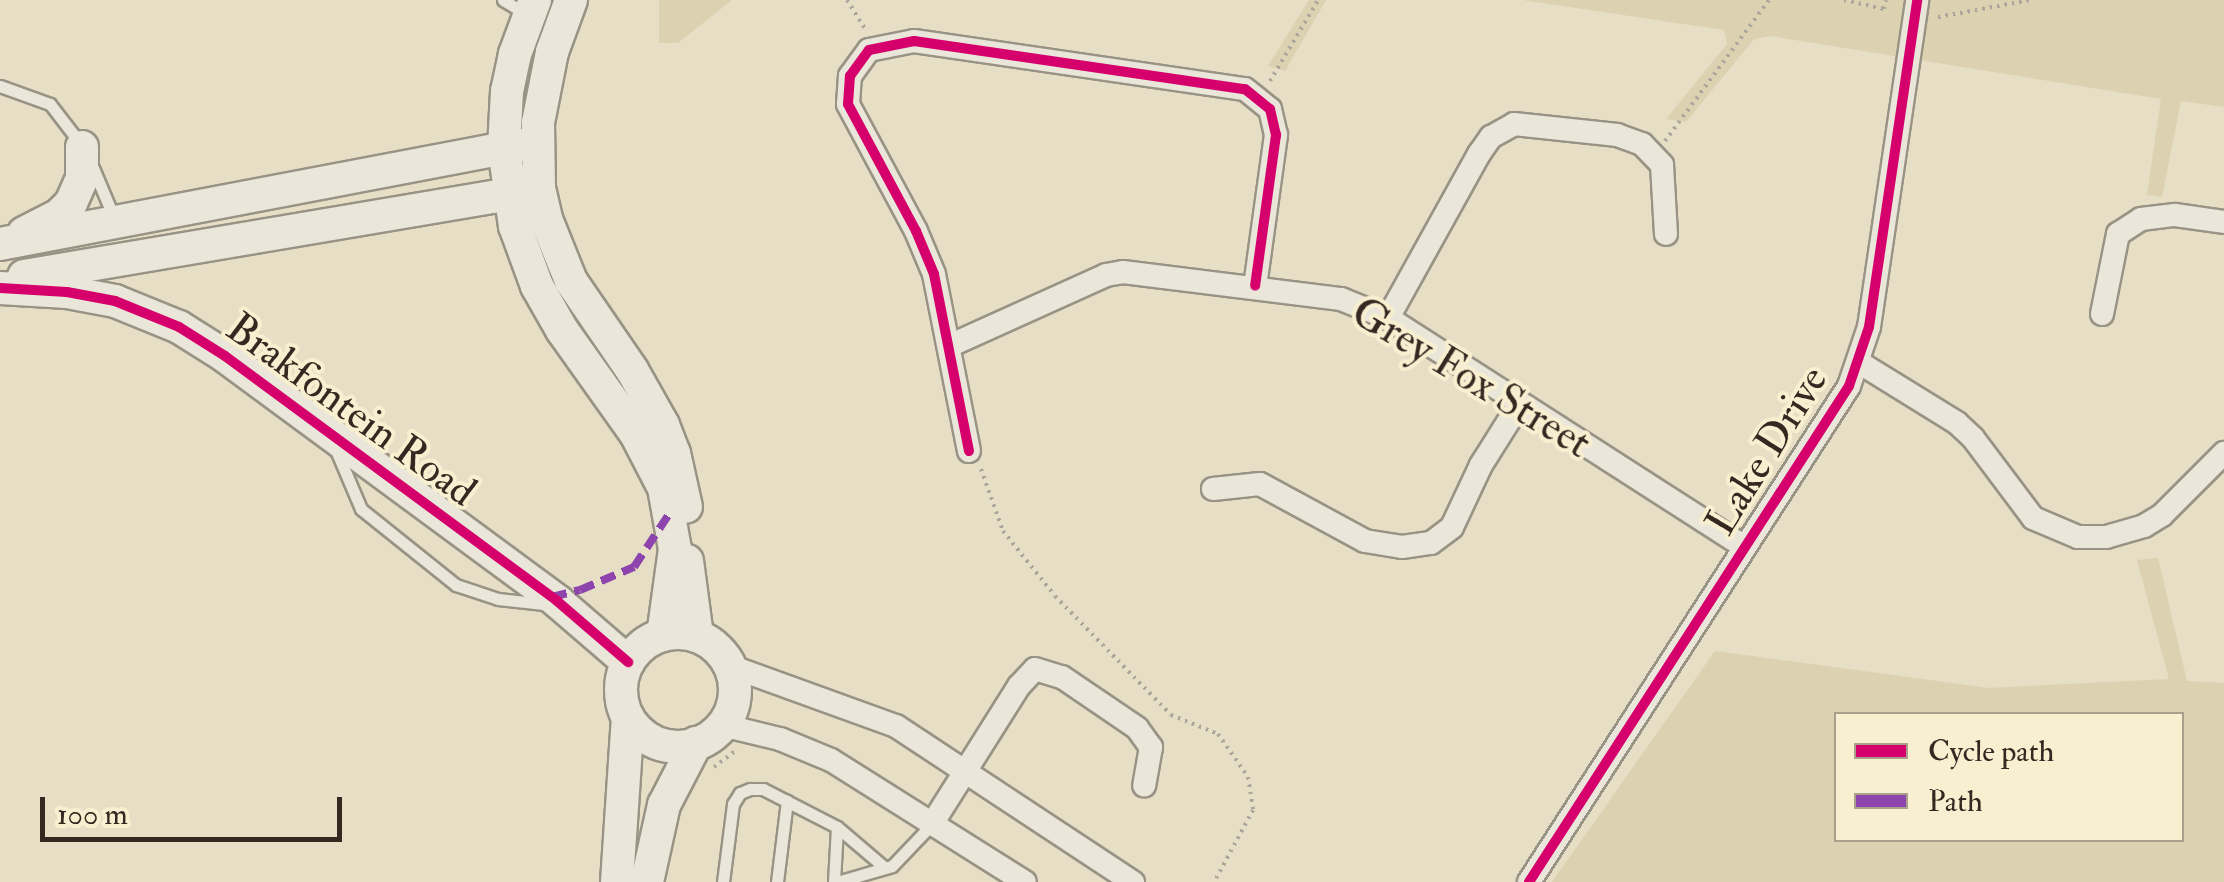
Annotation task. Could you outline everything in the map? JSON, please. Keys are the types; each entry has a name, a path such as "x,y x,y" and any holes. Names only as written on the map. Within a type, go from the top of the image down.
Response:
{"street":[{"path":"520,146 571,0"},
{"path":"522,5 507,90 520,146 525,192 523,252 562,330 636,434 664,488 675,550 662,635"},
{"name":"Lake Drive","path":"1529,882 1835,412 1860,363 1916,8"},
{"path":"969,451 938,289 924,250 848,104 850,76 858,60 877,47 914,42 1231,84 1260,98 1270,109 1276,135 1256,286"},
{"path":"1388,318 1479,154 1502,129 1527,122 1617,135 1655,154 1666,182 1666,234"},
{"path":"1,243 520,146"},
{"path":"1,243 44,224 71,203 82,178 82,147"},
{"path":"525,192 546,219 571,281 647,394 674,453 684,491 688,582 697,636"},
{"name":"Brakfontein Road","path":"7,281 525,192"},
{"path":"2102,314 2115,243 2128,226 2141,219 2176,216 2224,222"},
{"path":"106,226 109,244 186,248"},
{"path":"7,281 63,254 106,226"},
{"name":"Grey Fox Street","path":"948,346 1106,275 1138,271 1341,299 1388,318 1746,547"},
{"name":"Brakfontein Road","path":"7,281 115,301 179,327 329,432 563,606 628,662"},
{"path":"1860,363 1929,403 1973,438 2032,518 2078,537 2106,537 2144,526 2162,515 2224,453"},
{"path":"1213,489 1260,484 1364,541 1402,546 1431,543 1452,527 1481,465 1520,403"},
{"path":"617,882 628,718 621,690 628,662 640,648 662,635 697,636 720,651 730,666 734,696 664,804 647,882"},
{"path":"730,666 790,692 874,714 1133,882"},
{"path":"932,824 1027,675 1043,670 1137,728 1151,747 1144,785"},
{"path":"628,718 658,743 709,734 756,732 830,760 1026,882"}],"lane":[{"path":"0,86 50,104 82,147 106,226"},
{"path":"329,432 361,509 440,573 478,594 563,606"},
{"path":"723,882 733,804 740,793 763,789 837,826 884,867"},
{"path":"777,882 787,802"},
{"path":"837,826 835,882 900,860 932,824"}],"path":[{"path":"847,0 877,47"},
{"path":"1260,98 1318,0"},
{"path":"1655,154 1769,0"},
{"path":"1844,0 1884,9 1916,8 1952,17 2031,0"},
{"path":"1884,9 1886,0"},
{"path":"969,451 983,472 1003,531 1055,596 1171,715 1218,734 1248,778 1253,810 1214,882"},
{"path":"700,777 756,732"}],"shaded area":[{"path":"659,0 732,0 678,43 659,43"},
{"path":"1309,0 1326,0 1285,71 1268,66"},
{"path":"1523,0 2224,0 2224,107 2181,101 2162,197 2147,195 2161,99 1770,36 1754,39 1686,122 1666,119 1727,44 1724,30"},
{"path":"2158,558 2187,681 2224,683 2224,882 1552,882 1715,651 1989,688 2169,679 2137,560"}],"marked path":[{"path":"552,597 580,590 634,567 671,511"}],"cycle path":[{"path":"1529,882 1849,386 1869,327 1917,0"},
{"path":"969,451 934,274 916,231 848,104 850,76 869,50 914,41 1245,89 1270,109 1276,135 1255,286"},
{"path":"0,288 67,292 115,301 179,327 225,356 557,601 628,662"}]}
